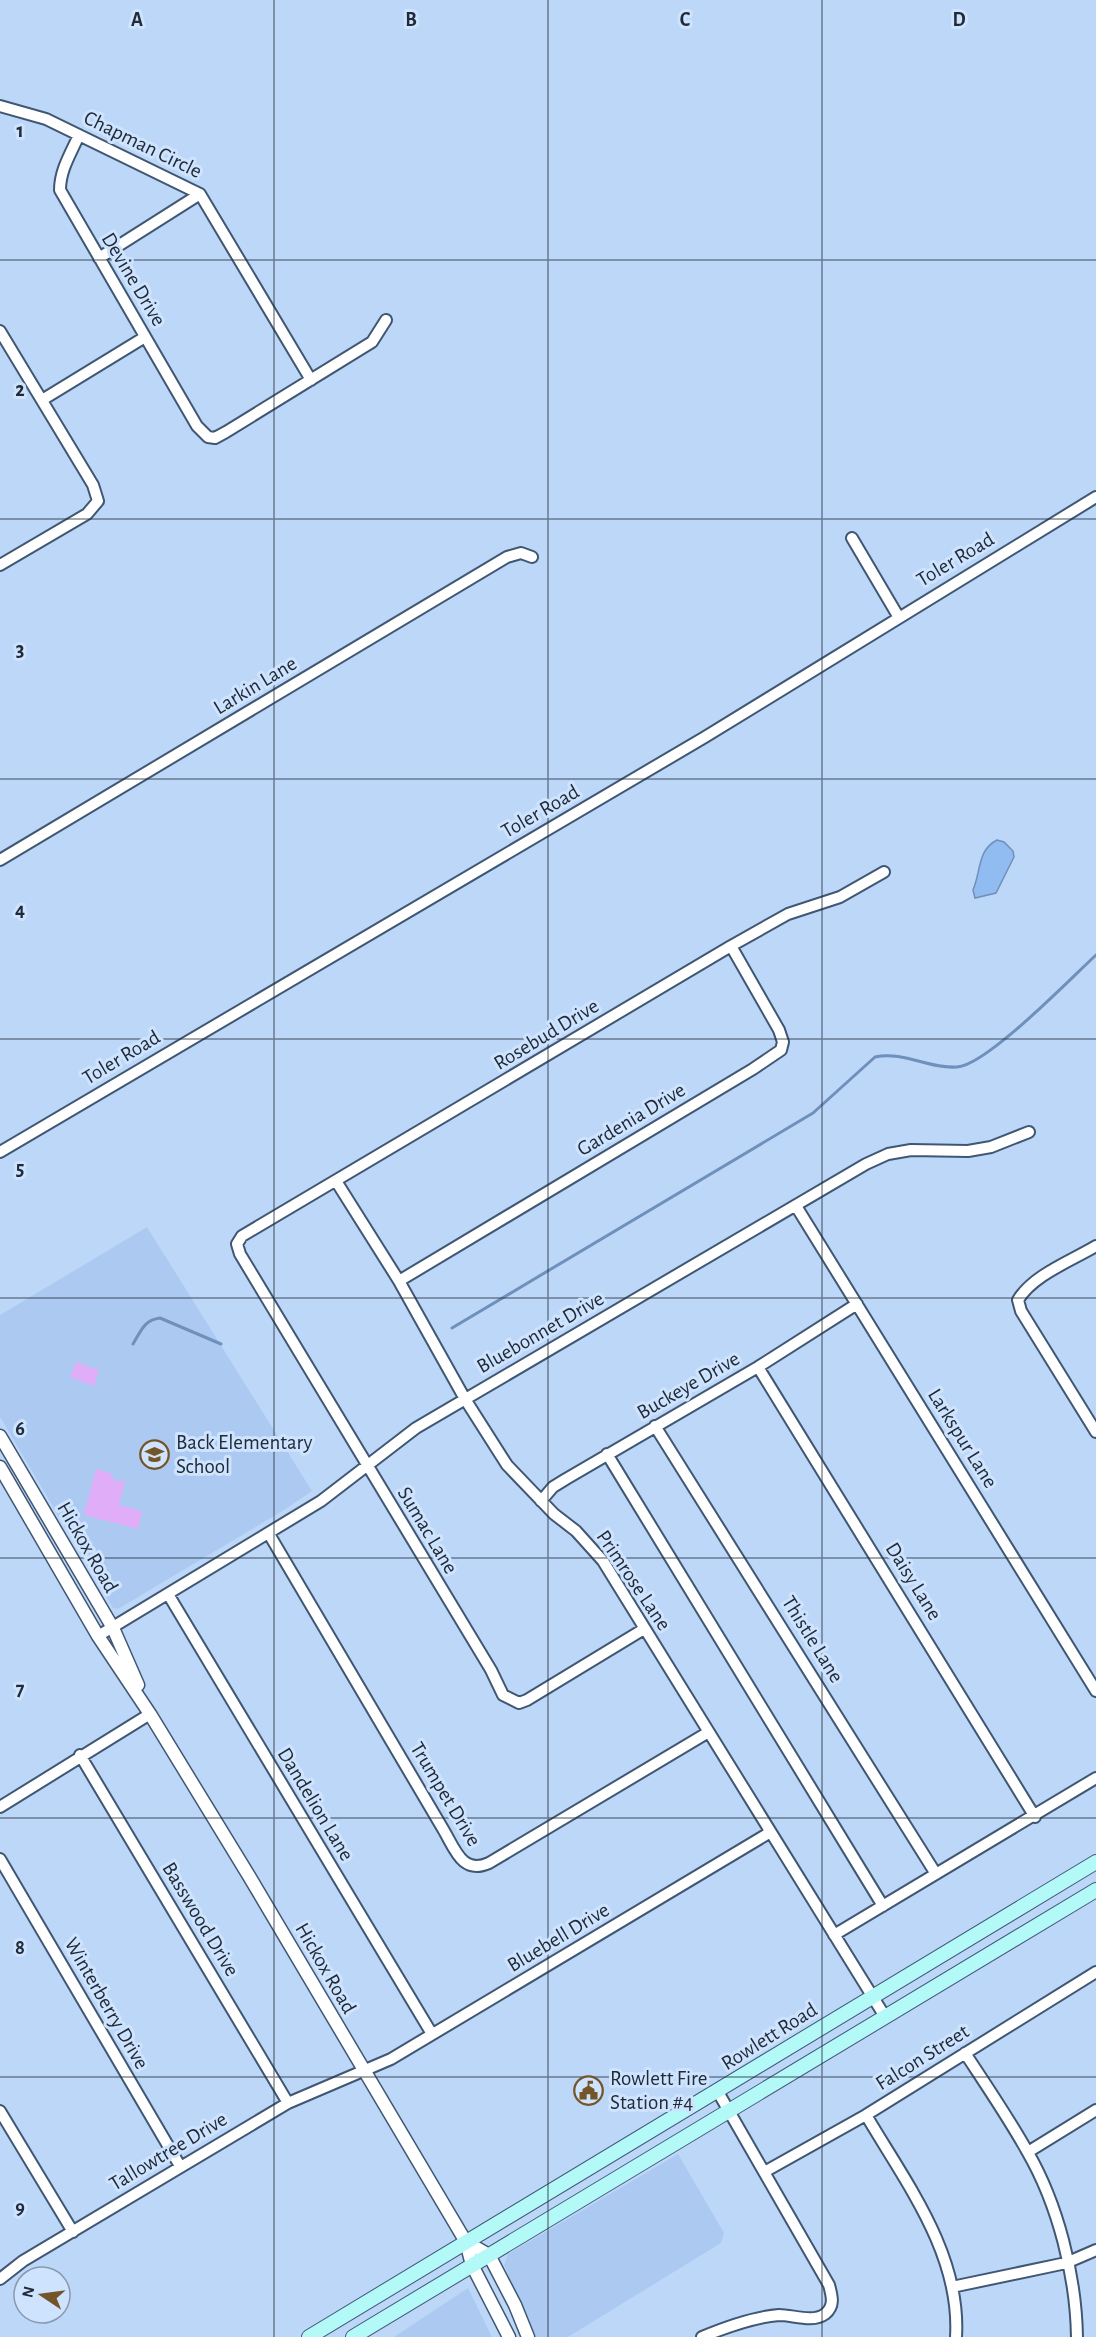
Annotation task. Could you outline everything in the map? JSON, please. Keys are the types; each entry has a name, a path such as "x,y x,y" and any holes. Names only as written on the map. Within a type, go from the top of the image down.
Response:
{"main road":[{"name":"Rowlett Road","path":"309,2337 718,2092 872,1995 1096,1862"},
{"name":"Rowlett Road","path":"353,2337 884,2015 1096,1890"}],"street":[{"name":"Chapman Circle","path":"0,106 46,119 200,194 311,380"},
{"name":"Devine Drive","path":"79,135 60,178 60,190 198,426 208,437 215,438 226,432 311,380"},
{"path":"99,258 200,194"},
{"path":"311,380 372,342 386,320"},
{"path":"0,331 93,485 98,501 87,514 0,564"},
{"path":"42,400 145,337"},
{"name":"Toler Road","path":"0,1152 705,737 898,616 1096,497"},
{"path":"852,538 898,616"},
{"name":"Larkin Lane","path":"0,860 507,557 521,553 532,557"},
{"name":"Rosebud Drive","path":"237,1244 242,1236 731,946 788,914 840,897 884,872"},
{"name":"Gardenia Drive","path":"399,1281 753,1070 781,1050 783,1042 779,1030 731,946"},
{"name":"Bluebonnet Drive","path":"98,1636 321,1501 365,1464 416,1428 888,1154 911,1150 968,1150 991,1147 1029,1132"},
{"name":"Primrose Lane","path":"336,1181 399,1281 465,1399 507,1465 541,1501 576,1531 603,1562 884,2015"},
{"name":"Larkspur Lane","path":"796,1206 1096,1691"},
{"name":"Sumac Lane","path":"237,1244 240,1254 491,1670 503,1695 519,1703 527,1700 644,1629"},
{"path":"1096,1246 1040,1279 1024,1291 1018,1300 1021,1311 1096,1432"},
{"name":"Buckeye Drive","path":"541,1501 553,1487 758,1367 857,1305"},
{"name":"Daisy Lane","path":"758,1367 1035,1816"},
{"name":"Thistle Lane","path":"656,1426 936,1874"},
{"name":"Hickox Road","path":"0,1436 113,1628 150,1714"},
{"path":"607,1454 883,1906"},
{"path":"0,1459 39,1527 45,1530 55,1529"},
{"name":"Hickox Road","path":"0,1467 98,1636 150,1714 466,2242 472,2265 509,2337"},
{"name":"Trumpet Drive","path":"269,1534 443,1829 463,1862 470,1867 479,1868 489,1863 707,1732"},
{"name":"Dandelion Lane","path":"168,1594 432,2034"},
{"path":"0,1806 150,1714"},
{"name":"Basswood Drive","path":"80,1755 288,2103"},
{"path":"834,1935 1096,1778"},
{"name":"Bluebell Drive","path":"364,2072 432,2034 769,1833"},
{"name":"Winterberry Drive","path":"0,1859 180,2166"},
{"name":"Falcon Street","path":"766,2171 866,2115 1096,1972"},
{"path":"965,2053 1028,2152 1044,2188 1061,2238 1077,2337"},
{"name":"Tallowtree Drive","path":"0,2279 180,2166 288,2103 332,2082 364,2072"},
{"path":"702,2337 730,2325 778,2315 816,2318 823,2316 831,2308 833,2298 829,2285 766,2171 718,2092"},
{"path":"1028,2152 1096,2110"},
{"path":"0,2111 4,2126 73,2232"},
{"path":"866,2115 938,2240 952,2287 957,2314 956,2337"},
{"name":"Hickox Road","path":"466,2242 489,2255"},
{"path":"952,2287 1066,2263 1096,2250"},
{"path":"489,2255 528,2337"}],"shaded area":[{"path":"997,840 1004,842 1013,851 1014,857 996,893 975,898 973,890 980,862 986,849"},
{"name":"Back Elementary School","path":"147,1227 312,1491 118,1609 113,1608 0,1417 0,1315"},
{"path":"76,1362 99,1370 94,1386 70,1377"},
{"path":"96,1469 110,1473 115,1481 125,1481 119,1505 142,1511 138,1529 84,1515"},
{"path":"678,2154 724,2233 721,2243 568,2337 534,2337 504,2265 508,2254"},
{"path":"468,2288 492,2337 394,2337"}],"waterway":[{"path":"452,1328 813,1113 875,1057 896,1056 947,1067 970,1063 1007,1037 1096,955"},
{"path":"133,1344 150,1321 160,1318 221,1344"}],"place":[{"name":"Back Elementary School","path":"155,1454"},
{"name":"Rowlett Fire Station #4","path":"589,2090"}]}
